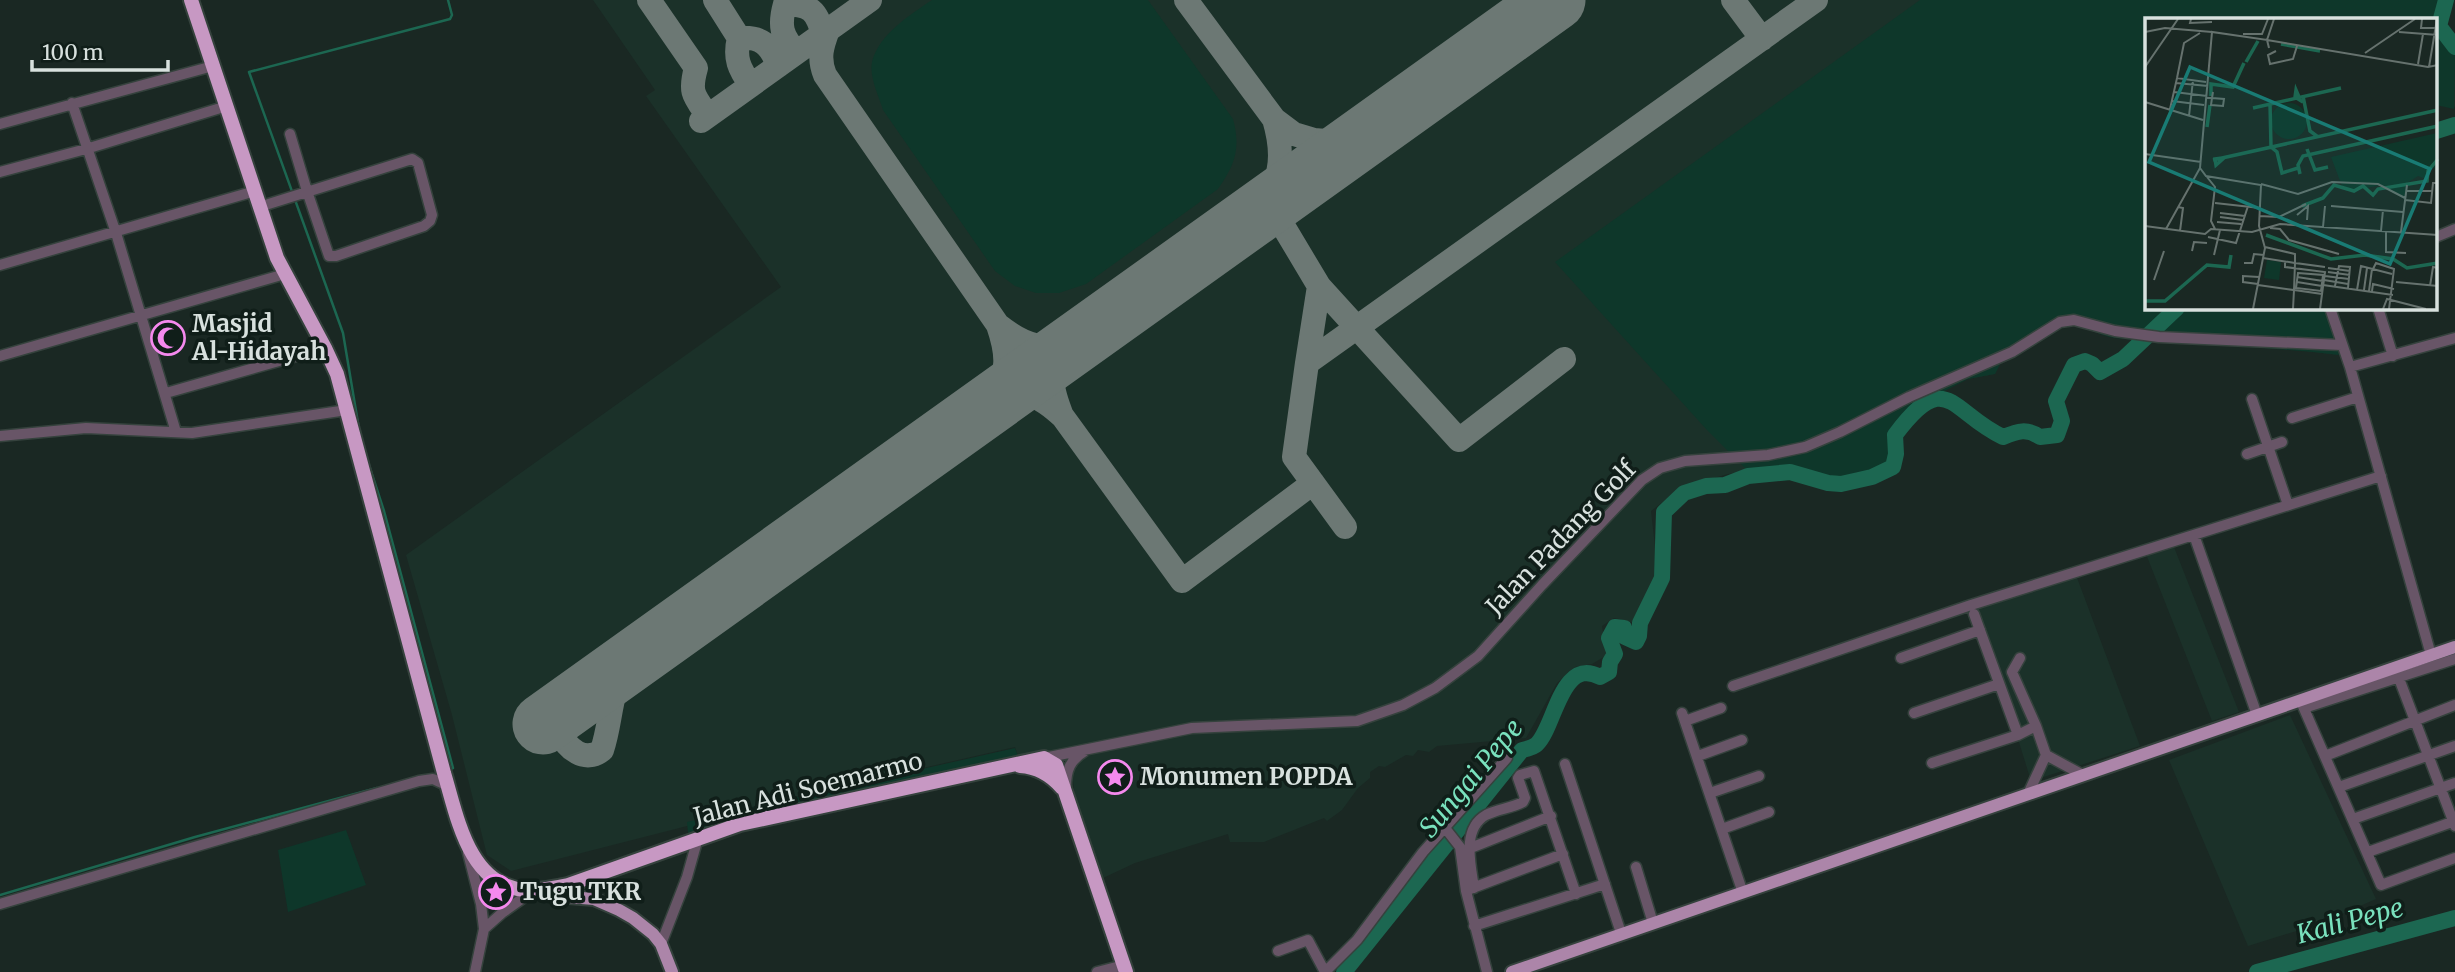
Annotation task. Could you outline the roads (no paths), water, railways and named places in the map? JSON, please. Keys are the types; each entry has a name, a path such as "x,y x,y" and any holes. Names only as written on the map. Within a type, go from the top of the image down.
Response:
{"highway":[{"name":"Jalan Adi Soemarmo","path":"191,0 259,207 285,274 337,374 444,774 463,837 482,867 515,888 539,890 568,885 698,838 761,820 1008,765 1050,762"},
{"path":"1050,762 1065,792 1125,968"},
{"name":"Jalan Adi Soemarmo","path":"1008,765 1036,768 1054,779 1065,792"}],"main road":[{"path":"1512,972 2257,715 2397,672 2455,647"},
{"path":"539,890 607,904 644,926 661,944 672,972"}],"street":[{"path":"0,124 213,66"},
{"path":"72,103 116,233 176,432"},
{"path":"0,172 227,106"},
{"path":"259,207 306,191 414,159 418,163 432,215 430,221 424,226 331,257 327,253 306,191 290,134"},
{"path":"0,265 255,191"},
{"path":"2438,236 2455,229"},
{"path":"0,356 285,274"},
{"path":"2331,310 2350,368 2431,656"},
{"path":"2379,310 2393,356"},
{"name":"Jalan Padang Golf","path":"1050,762 1067,753 1092,747 1192,728 1334,723 1357,721 1378,715 1435,688 1478,656 1542,585 1653,471 1685,461 1768,455 1805,447 2002,356 2060,322 2074,320 2140,336 2342,345"},
{"path":"2350,368 2455,338"},
{"path":"166,393 325,348"},
{"path":"2292,418 2358,397"},
{"path":"2252,399 2288,505"},
{"path":"0,436 86,428 192,433 347,410"},
{"path":"2247,454 2282,443"},
{"path":"1732,686 1877,636 2381,476"},
{"path":"2194,535 2257,715"},
{"path":"1974,614 2018,735"},
{"path":"1901,659 1980,631"},
{"path":"2020,658 2012,672 2046,755 2083,775"},
{"path":"2455,659 2397,672 2303,706 2380,884 2383,886 2455,859"},
{"path":"2368,852 2455,823 2397,672"},
{"path":"1914,712 1999,684"},
{"path":"2325,756 2455,705"},
{"path":"1721,708 1684,717 1742,893"},
{"path":"1932,763 2018,735 2036,726"},
{"path":"1698,756 1742,740"},
{"path":"2339,787 2455,746"},
{"path":"1065,792 1069,767 1078,755 1092,747"},
{"path":"2028,794 2046,755"},
{"path":"1278,951 1308,940 1325,972 1377,916 1406,873 1451,836 1507,758"},
{"path":"1565,764 1621,933"},
{"path":"1487,972 1474,926 1468,849 1476,828 1484,817 1523,802 1525,798 1517,779 1520,775 1534,771 1576,894"},
{"path":"0,904 444,774"},
{"path":"1710,793 1759,776"},
{"path":"2353,820 2455,783"},
{"path":"1722,829 1769,812"},
{"path":"1468,849 1551,816"},
{"path":"1451,836 1470,889"},
{"path":"463,837 479,894 484,929 475,972"},
{"path":"661,944 687,877 698,838"},
{"path":"1470,889 1563,854"},
{"path":"1636,866 1653,923"},
{"path":"1474,926 1605,884"},
{"path":"484,929 502,913 539,890"},
{"path":"1097,972 1125,968"}],"waterway":[{"path":"359,429 343,333 249,72 450,19 452,15 448,0"},
{"name":"Sungai Pepe","path":"2446,0 2439,26 2455,47"},
{"name":"Sungai Pepe","path":"2438,130 2455,125"},
{"name":"Sungai Pepe","path":"1344,972 1522,750 1537,744 1568,684 1576,676 1587,673 1600,677 1609,672 1610,662 1615,654 1609,638 1615,627 1624,628 1625,637 1636,642 1640,623 1662,578 1664,512 1684,493 1706,486 1725,485 1748,476 1790,472 1841,484 1872,477 1893,467 1896,454 1895,435 1912,414 1926,403 1938,399 1949,401 2003,437 2022,431 2040,437 2057,435 2062,421 2056,401 2074,365 2085,361 2100,372 2123,359 2175,310"},
{"path":"367,459 384,511 453,768 448,770"},
{"path":"0,895 195,837 377,788"},
{"name":"Kali Pepe","path":"2257,972 2455,918"}],"place":[{"name":"Masjid Al-Hidayah","path":"168,338"},
{"name":"Monumen POPDA","path":"1115,777"},
{"name":"Tugu TKR","path":"496,892"}]}
